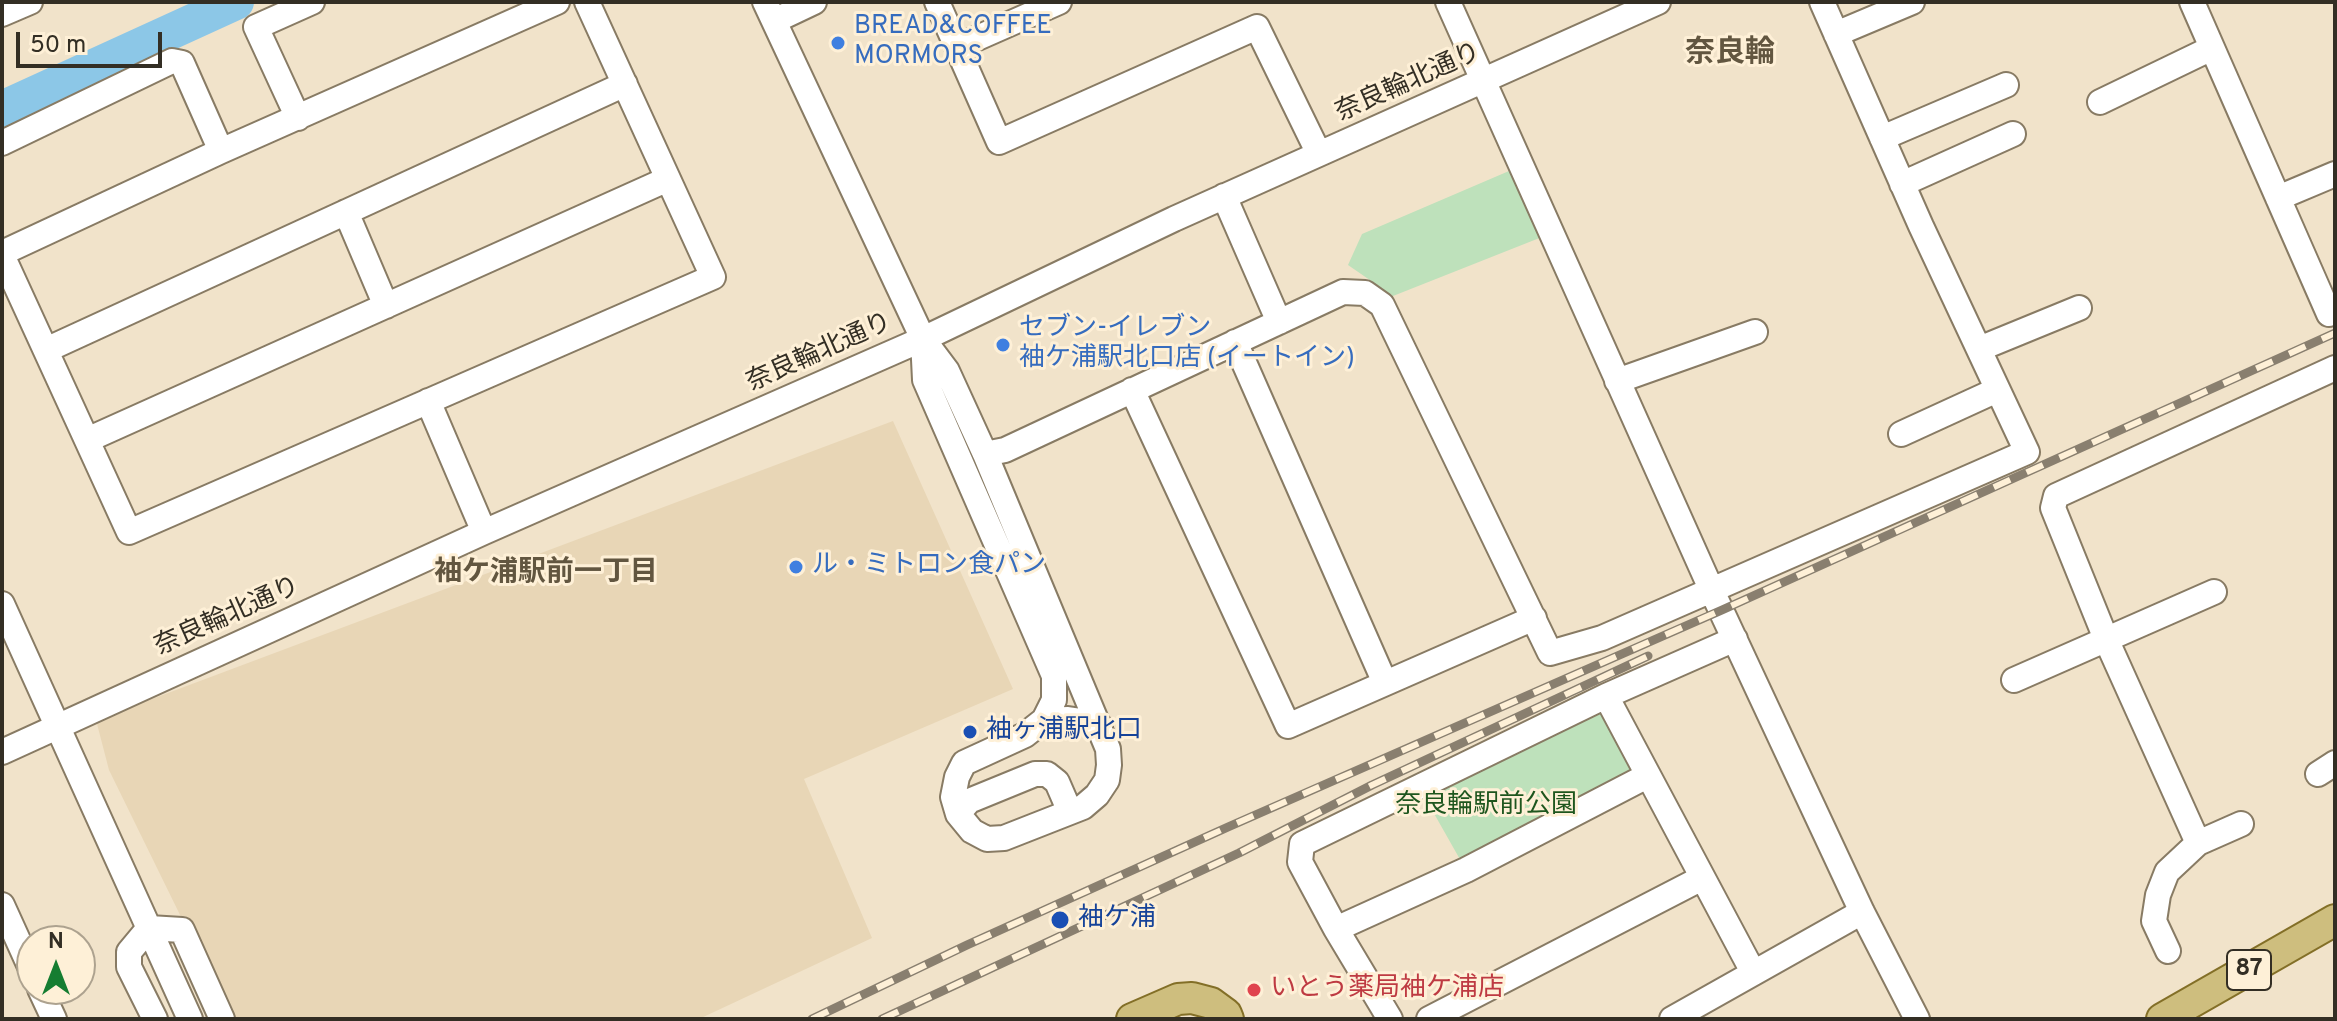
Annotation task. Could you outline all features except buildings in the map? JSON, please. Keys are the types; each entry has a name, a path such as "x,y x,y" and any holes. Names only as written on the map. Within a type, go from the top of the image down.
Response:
{"main road":[{"name":"87","path":"2162,1019 2335,920"},
{"path":"1132,1019 1178,999 1192,998 1211,1003 1228,1019"}],"street":[{"path":"2,14 30,2"},
{"path":"298,118 256,27 312,2"},
{"path":"557,2 221,151 2,254 129,532 713,277 587,2"},
{"path":"814,2 769,11 923,339 947,371 985,454 1108,749 1107,780 1097,795 1083,807 1004,838 987,839 972,831 958,814 953,797 957,777 964,763 1025,735 1044,720 1054,700 1054,676 925,380 923,339"},
{"path":"937,2 999,142 1257,27 1319,154"},
{"path":"957,47 1059,2"},
{"path":"1448,2 1712,591 1908,1016"},
{"name":"奈良輪北通り","path":"2,752 484,532 923,339 1224,196 1658,2"},
{"path":"985,454 1005,450 1343,292 1365,293 1382,305 1550,653 1602,638 2027,452 1902,184 1822,2"},
{"path":"1836,34 1912,2"},
{"path":"2192,2 2329,314"},
{"path":"2100,102 2212,48"},
{"path":"2,143 172,61 182,63 221,151"},
{"path":"46,350 625,84"},
{"path":"1882,138 2006,85"},
{"path":"1902,184 2013,134"},
{"path":"2278,198 2335,174"},
{"path":"87,440 668,179"},
{"path":"1224,196 1279,322"},
{"path":"346,212 386,306"},
{"path":"1979,349 2079,308"},
{"path":"1617,381 1755,332"},
{"path":"1235,342 1385,683"},
{"path":"2198,843 2106,639 2053,508 2056,496 2335,368"},
{"path":"1132,390 1288,726 1534,618"},
{"path":"1901,434 1997,390"},
{"path":"428,401 484,532"},
{"path":"2014,680 2214,592"},
{"path":"2,604 190,1019"},
{"path":"1390,1019 1300,862 1302,844 1606,696 1735,639"},
{"path":"1606,696 1753,972"},
{"path":"1044,720 1068,719 1100,726"},
{"path":"958,814 969,801 1035,774 1047,774 1057,782 1070,812"},
{"path":"1336,929 1466,870 1647,776"},
{"path":"2168,951 2154,921 2158,895 2167,872 2198,843 2241,824"},
{"path":"1429,1019 1702,878"},
{"path":"2,905 16,936"},
{"path":"1672,1019 1862,912"},
{"path":"155,1019 129,967 129,952 149,928 182,930 222,1019"}],"shaded area":[{"path":"893,421 1013,689 804,779 872,938 699,1019 231,1019 109,770 96,720"}],"green space":[{"path":"1509,171 1542,237 1393,296 1348,265 1362,234"},
{"name":"奈良輪駅前公園","path":"1606,696 1647,776 1466,870 1419,787"}],"waterway":[{"path":"2,109 236,2"}],"railway":[{"path":"812,1019 1228,827 1722,610 2335,333"},
{"path":"882,1019 1239,853 1372,785 1648,656"}],"place":[{"name":"BREAD&COFFEE MORMORS","path":"838,43"},
{"name":"セブン-イレブン 袖ケ浦駅北口店 (イートイン)","path":"1003,345"},
{"name":"ル・ミトロン食パン","path":"796,567"},
{"name":"袖ヶ浦駅北口","path":"970,732"},
{"name":"袖ケ浦","path":"1060,920"},
{"name":"いとう薬局袖ケ浦店","path":"1254,990"}],"district":[{"name":"奈良輪","path":"1730,55"},
{"name":"袖ケ浦駅前一丁目","path":"546,574"}]}
